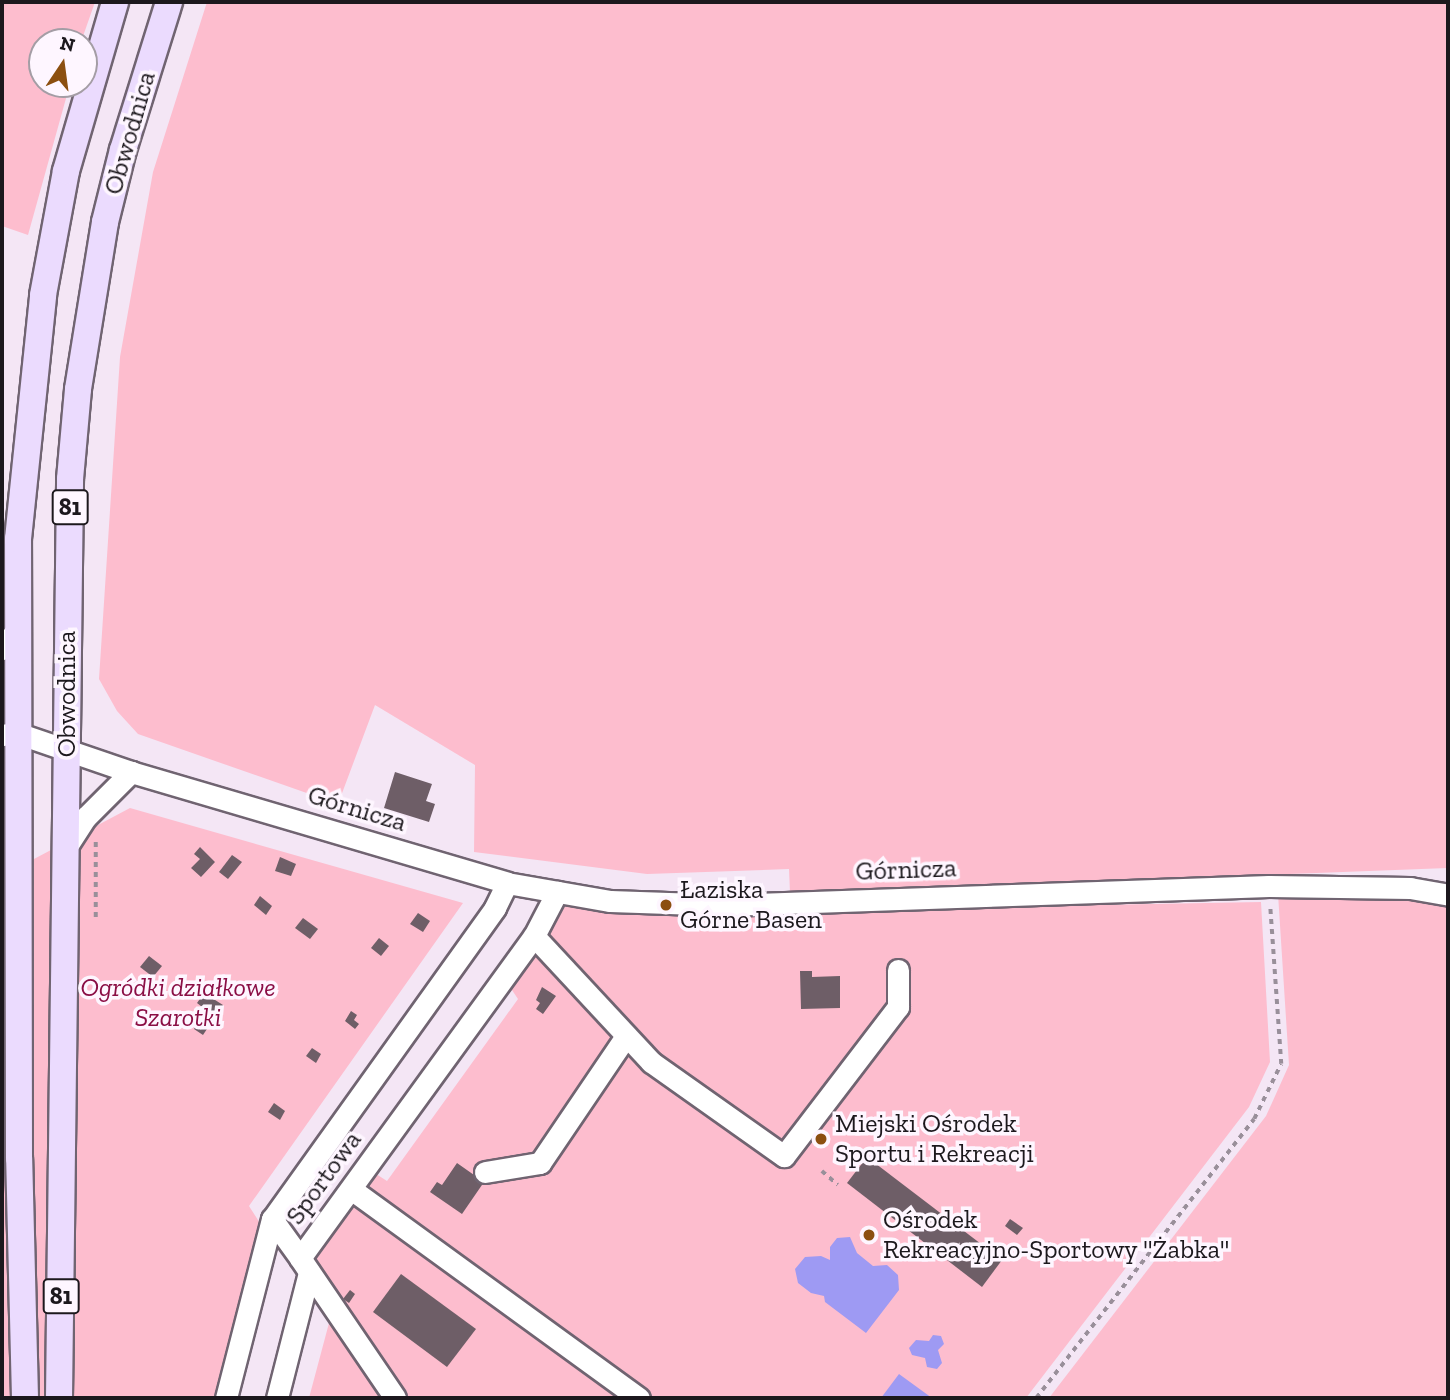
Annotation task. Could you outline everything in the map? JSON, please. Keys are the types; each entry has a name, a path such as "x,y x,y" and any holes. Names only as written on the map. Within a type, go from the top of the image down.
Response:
{"main road":[{"name":"Obwodnica","path":"25,1398 19,1157 18,825 7,729 10,639 41,307 66,171 115,2"},
{"name":"Obwodnica","path":"59,1398 70,479 78,389 111,198 122,150 169,2"}],"street":[{"name":"Górnicza","path":"7,729 66,747 131,772 507,883 610,901 727,905 1269,886 1410,888 1448,895"},
{"path":"67,846 86,817 131,772"},
{"path":"2,800 18,825"},
{"name":"Sportowa","path":"507,883 495,908 272,1219 305,1265 351,1189 534,936 558,892"},
{"path":"534,936 651,1062 784,1156 898,1007 898,970"},
{"path":"485,1172 540,1163 626,1036"},
{"path":"351,1189 639,1398"},
{"path":"226,1398 272,1219"},
{"path":"277,1398 305,1265"},
{"path":"305,1265 395,1398"}],"path":[{"path":"96,842 96,919"},
{"path":"1037,1398 1254,1119 1281,1064 1269,886"},
{"path":"822,1171 838,1185"}],"green space":[{"path":"2,2 95,2 86,28 28,28 28,98 66,98 28,235 2,226"},
{"path":"207,2 1448,2 1448,868 790,893 789,869 647,874 474,852 475,765 375,705 338,804 138,734 117,711 99,679 120,357 153,172"},
{"name":"Ogródki działkowe Szarotki","path":"130,808 463,903 249,1206 263,1228 220,1398 2,1398 2,876"},
{"path":"1448,892 1448,1398 1049,1398 1266,1116 1289,1065 1278,894"},
{"name":"Miejski Ośrodek Sportu i Rekreacji","path":"1261,902 1270,1062 1249,1107 1026,1398 309,1398 337,1293 309,1259 373,1172 387,1181 518,999 508,984 565,906 731,912"}],"shaded area":[{"path":"850,1237 857,1253 873,1266 887,1265 898,1275 899,1290 866,1333 825,1302 824,1296 811,1293 798,1283 795,1269 805,1257 821,1256 830,1260 830,1247 837,1238"},
{"path":"933,1335 941,1336 944,1344 938,1350 942,1363 937,1369 927,1367 925,1358 912,1355 909,1348 916,1340 929,1341"},
{"path":"899,1374 932,1398 881,1398"}],"building":[{"path":"395,772 432,784 426,801 435,804 429,822 384,808"},
{"path":"200,847 215,862 201,877 191,868 200,859 194,854"},
{"path":"232,855 242,862 228,879 219,872"},
{"path":"280,857 296,864 291,876 275,871"},
{"path":"260,896 272,906 266,915 254,905"},
{"path":"418,913 430,921 423,932 410,924"},
{"path":"303,918 318,929 310,939 295,928"},
{"path":"379,938 389,946 381,956 371,948"},
{"path":"149,956 162,966 153,977 140,967"},
{"path":"800,971 812,971 812,977 840,976 840,1008 801,1009"},
{"path":"542,987 556,996 543,1014 536,1009 540,1003 536,1000"},
{"path":"204,993 223,1005 203,1035 194,1029 206,1010 197,1003"},
{"path":"351,1011 357,1015 354,1020 359,1024 355,1029 345,1021"},
{"path":"312,1048 321,1054 316,1063 306,1056"},
{"path":"274,1103 285,1111 280,1120 268,1112"},
{"path":"867,1157 1002,1260 982,1287 847,1183"},
{"path":"457,1163 484,1182 462,1214 430,1192 437,1182 442,1185"},
{"path":"1010,1219 1023,1228 1017,1235 1005,1226"},
{"path":"401,1274 476,1329 447,1367 373,1312"},
{"path":"350,1290 355,1294 349,1303 343,1299"}],"place":[{"name":"Łaziska Górne Basen","path":"666,905"},
{"name":"Miejski Ośrodek Sportu i Rekreacji","path":"821,1139"},
{"name":"Ośrodek Rekreacyjno-Sportowy \"Żabka\"","path":"869,1235"}]}
